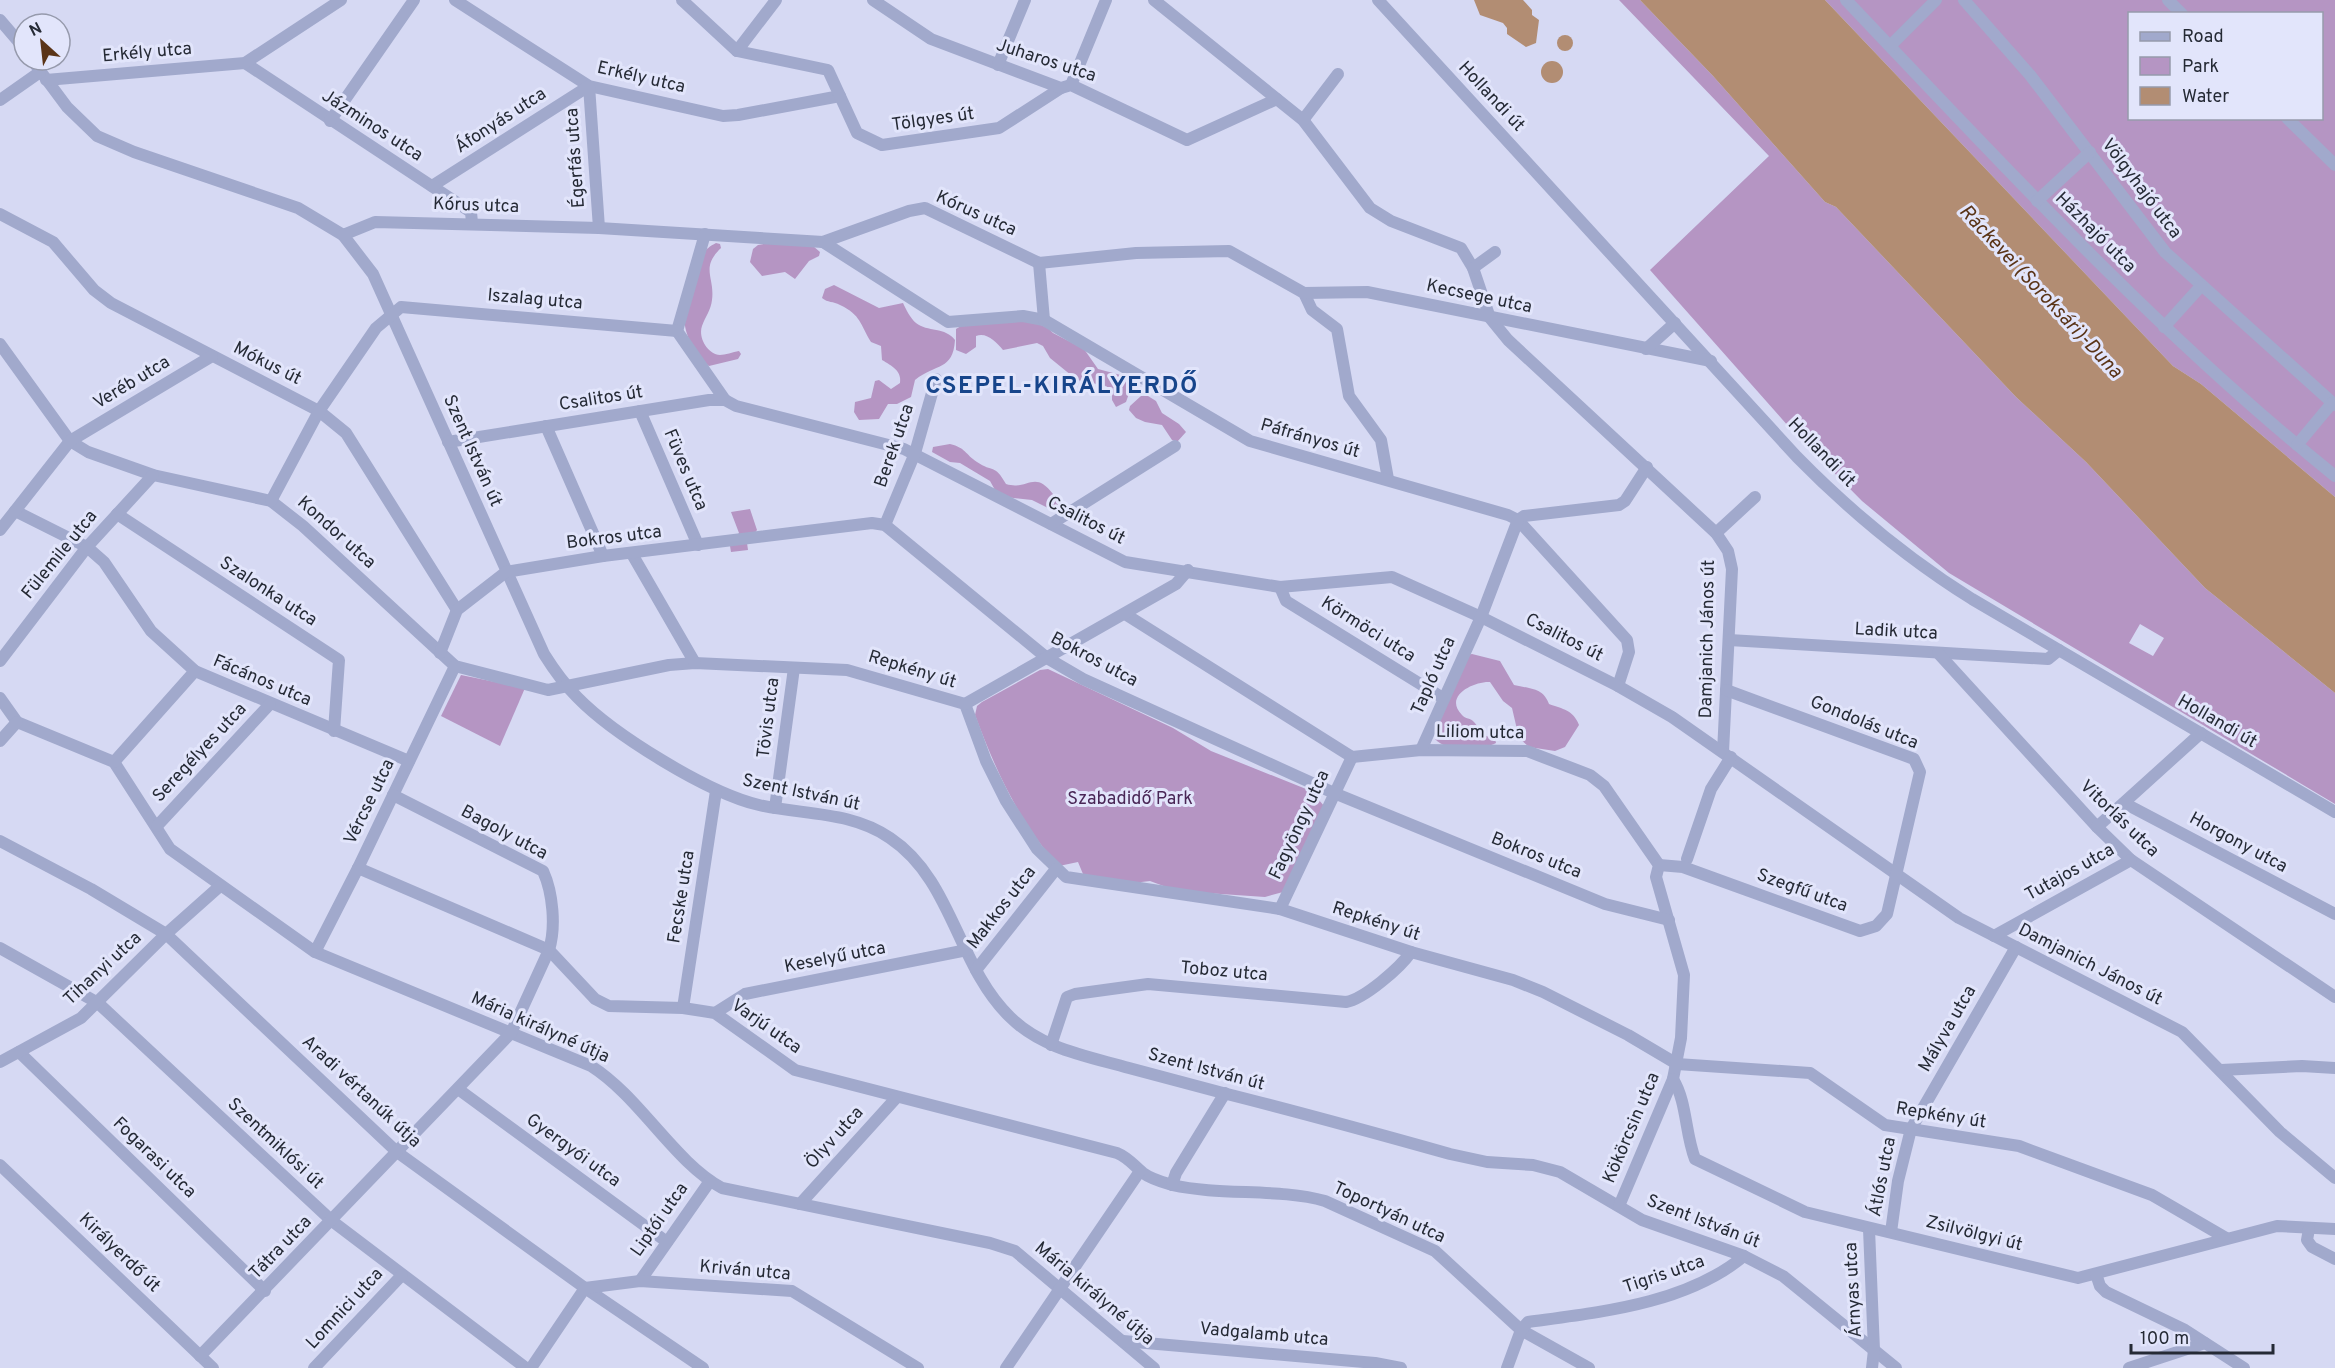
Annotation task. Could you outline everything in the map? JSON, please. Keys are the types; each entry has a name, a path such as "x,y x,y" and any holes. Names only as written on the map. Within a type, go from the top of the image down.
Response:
{"street":[{"name":"Erkély utca","path":"43,76 245,63 341,0"},
{"path":"330,121 414,0"},
{"name":"Erkély utca","path":"455,0 589,86 730,116 840,96"},
{"path":"682,0 737,51 776,0"},
{"name":"Juharos utca","path":"873,0 931,39 998,65 1066,86 1187,140 1277,99"},
{"path":"998,65 1025,0"},
{"path":"1066,86 1106,0"},
{"name":"Damjanich János út","path":"1154,0 1303,120 1370,208 1391,222 1461,249 1473,268 1490,318 1508,340 1647,467 1725,544 1731,560 1726,690 1727,755 1896,872 1943,908 2182,1032 2280,1132 2335,1178"},
{"name":"Hollandi út","path":"1378,0 1797,457 1866,523 1954,588 2335,812"},
{"name":"Házhajó utca","path":"1846,0 2037,201 2164,327 2297,446 2335,476"},
{"path":"1890,45 1936,0"},
{"name":"Völgyhajó utca","path":"1964,0 2030,75 2151,236 2201,286 2334,404"},
{"path":"2168,0 2180,12"},
{"path":"0,20 12,34"},
{"name":"Tölgyes út","path":"737,51 828,70 857,133 882,145 999,128 1066,86"},
{"name":"Jázminos utca","path":"245,63 471,212 472,224"},
{"name":"Szent István út","path":"40,72 80,122 115,145 298,208 343,235 365,261 544,654 567,686 608,723 716,791 776,808 852,819 891,838 924,870 937,889 976,970 992,996 1011,1018 1051,1045 1225,1094 1450,1154 1487,1162 1544,1168 1579,1182 1642,1220 1744,1256 1783,1276 1896,1368"},
{"path":"1303,120 1338,74"},
{"path":"0,100 43,76"},
{"name":"Áfonyás utca","path":"432,186 589,86"},
{"name":"Égerfás utca","path":"589,86 598,228"},
{"path":"2289,120 2335,165"},
{"path":"2037,201 2090,152"},
{"name":"Kórus utca","path":"343,235 375,222 598,228 823,242 925,208 1039,263"},
{"name":"Mókus út","path":"0,214 53,242 94,290 111,303 319,411 346,433 457,610"},
{"path":"705,234 677,331 725,400"},
{"name":"Páfrányos út","path":"823,242 934,316 948,322 1023,316 1044,320 1250,441 1388,479 1518,520"},
{"path":"1044,320 1039,263 1136,253 1228,251 1304,293 1312,310 1337,329 1349,396 1381,440 1388,479"},
{"path":"1473,268 1495,252"},
{"path":"2164,327 2201,286"},
{"name":"Kecsege utca","path":"1304,293 1367,292 1646,350 1711,361"},
{"name":"Iszalag utca","path":"391,314 408,306 677,331"},
{"path":"271,501 319,411 376,328 391,314"},
{"path":"1646,350 1675,323"},
{"name":"Kondor utca","path":"0,344 70,441 88,452 153,475 271,501 303,526 455,666 548,690 567,686"},
{"name":"Veréb utca","path":"70,441 212,356"},
{"name":"Berek utca","path":"885,525 915,453 936,379"},
{"name":"Csalitos út","path":"448,442 710,400 725,400 736,406 887,442 915,453 1125,562 1188,570 1280,587 1392,577 1481,616 1618,686 1672,717 1712,748 1727,755"},
{"path":"2297,446 2334,404"},
{"name":"Füves utca","path":"640,411 698,545"},
{"path":"546,426 603,556"},
{"path":"0,530 70,441"},
{"path":"1051,524 1175,446"},
{"path":"1618,686 1629,652 1627,640 1518,520 1524,516 1619,505 1625,501 1647,467"},
{"name":"Fülemile utca","path":"0,661 87,547 153,475"},
{"path":"1716,533 1755,497"},
{"name":"Fácános utca","path":"15,511 87,547 104,562 151,631 195,671 410,761"},
{"name":"Szalonka utca","path":"117,514 339,660 334,731"},
{"name":"Tapló utca","path":"1421,750 1481,616 1518,520"},
{"name":"Bokros utca","path":"506,572 603,556 872,524 885,525 1047,658 1083,678 1334,793 1605,904 1669,920"},
{"path":"632,554 695,663"},
{"path":"965,704 1176,584 1188,570"},
{"path":"440,653 457,610 506,572"},
{"name":"Körmöci utca","path":"1280,587 1286,601 1443,698"},
{"path":"1125,614 1352,757"},
{"name":"Ladik utca","path":"1729,640 2048,659 2059,650"},
{"name":"Vitorlás utca","path":"1938,653 2097,827 2132,860 2335,997"},
{"name":"Repkény út","path":"567,686 669,665 695,663 860,672 965,704 986,761 1006,801 1033,842 1066,877 1078,881 1280,909 1411,952 1526,984 1628,1035 1677,1064 1810,1073 1877,1122 2030,1150 2152,1195 2226,1238"},
{"name":"Vércse utca","path":"315,952 455,666"},
{"name":"Tövis utca","path":"776,808 794,668"},
{"path":"0,698 17,722 114,762 195,671"},
{"name":"Gondolás utca","path":"1726,690 1914,759 1919,764 1920,772 1896,872"},
{"name":"Seregélyes utca","path":"157,826 270,704"},
{"path":"0,740 17,722"},
{"path":"2097,827 2201,733"},
{"name":"Liliom utca","path":"1352,757 1421,750 1527,751 1590,775 1604,786 1659,864"},
{"path":"1686,858 1711,789 1727,755"},
{"name":"Fagyöngy utca","path":"1280,909 1352,757"},
{"name":"Mária királyné útja","path":"114,762 170,849 315,952 591,1066 605,1075 710,1181 735,1191 1004,1247 1023,1256 1154,1368"},
{"name":"Fecske utca","path":"683,1008 716,791"},
{"name":"Bagoly utca","path":"393,795 543,871 549,884 553,937 511,1033"},
{"name":"Horgony utca","path":"2124,803 2335,914"},
{"name":"Aradi vértanúk útja","path":"0,841 91,889 166,934 397,1152 585,1288 703,1368"},
{"name":"Tutajos utca","path":"1994,936 2132,860"},
{"path":"1659,864 1656,876 1684,975 1684,1004 1677,1064"},
{"name":"Szegfű utca","path":"1659,864 1683,867 1860,931 1876,926 1887,914 1896,872"},
{"name":"Varjú utca","path":"358,868 549,950 595,999 609,1006 683,1008 715,1013 791,1069 1117,1153 1132,1160 1140,1171 1153,1179 1172,1185"},
{"name":"Makkos utca","path":"976,970 1056,869"},
{"name":"Tihanyi utca","path":"0,1062 81,1018 166,934 220,886"},
{"name":"Mályva utca","path":"1911,1129 2016,947"},
{"name":"Szentmiklósi út","path":"0,948 98,1003 332,1221 526,1368"},
{"name":"Keselyű utca","path":"715,1013 745,994 967,950"},
{"name":"Toboz utca","path":"1051,1045 1064,1003 1067,997 1075,994 1148,984 1346,1002 1363,995 1405,960 1411,952"},
{"name":"Tátra utca","path":"200,1356 511,1033"},
{"name":"Fogarasi utca","path":"19,1052 265,1291"},
{"name":"Kökörcsin utca","path":"1619,1206 1673,1079 1677,1064"},
{"path":"2221,1071 2302,1066 2335,1068"},
{"name":"Zsilvölgyi út","path":"1673,1079 1678,1087 1689,1144 1695,1159 1805,1212 2078,1278 2277,1226 2309,1230 2335,1229"},
{"name":"Gyergyói utca","path":"458,1089 667,1242"},
{"path":"1172,1185 1176,1173 1225,1094"},
{"name":"Ölyv utca","path":"800,1204 897,1096"},
{"name":"Átlós utca","path":"1891,1232 1899,1181 1911,1129"},
{"name":"Királyerdő út","path":"0,1165 213,1368"},
{"path":"1006,1368 1140,1171"},
{"name":"Liptói utca","path":"640,1281 710,1181"},
{"name":"Toportyán utca","path":"1172,1185 1200,1190 1313,1198 1324,1201 1435,1251 1521,1330 1589,1368"},
{"name":"Árnyas utca","path":"1869,1229 1874,1350 1872,1368"},
{"path":"2309,1230 2307,1240 2312,1247 2335,1258"},
{"name":"Tigris utca","path":"1521,1330 1528,1322 1637,1306 1725,1272 1744,1256"},
{"path":"2096,1274 2100,1286 2106,1292 2185,1330 2244,1368"},
{"name":"Lomnici utca","path":"315,1368 402,1275"},
{"name":"Kriván utca","path":"585,1288 640,1281 792,1291 918,1368"},
{"path":"531,1368 585,1288"},
{"path":"1507,1368 1521,1330"},
{"path":"2181,1352 2185,1330"},
{"name":"Vadgalamb utca","path":"1123,1341 1375,1363 1401,1368"},
{"path":"2129,1368 2205,1343"}],"green space":[{"path":"1619,0 1640,0 1713,76 1825,202 1836,207 2016,397 2086,462 2205,588 2335,693 2335,804 1949,573 1862,501 1789,427 1650,270 1769,156","holes":["2140,624 2164,638 2153,656 2129,643"]},
{"path":"1825,0 2335,0 2335,497 2201,384 2173,366"},
{"path":"716,243 720,244 721,248 711,261 712,300 701,335 705,344 715,354 722,355 739,351 741,354 738,359 709,366 699,357 692,345 686,332 684,313 702,255"},
{"path":"769,243 813,246 820,252 819,256 809,261 795,279 785,272 762,276 750,262 753,249 758,245"},
{"path":"834,285 879,308 903,303 910,316 920,326 947,333 955,340 954,350 947,362 915,380 911,397 897,404 888,404 879,419 859,420 854,412 855,402 871,398 875,381 879,380 891,389 900,383 899,375 896,369 882,360 881,346 871,342 852,312 822,298 825,289"},
{"path":"1016,320 1034,322 1048,328 1084,349 1098,369 1128,377 1132,385 1126,402 1116,407 1112,400 1112,391 1106,386 1077,380 1050,358 1043,346 1037,343 1003,350 991,338 980,335 976,336 976,347 966,354 956,350 956,329 961,326"},
{"path":"1141,396 1148,396 1156,401 1162,413 1179,424 1186,432 1177,442 1172,440 1162,425 1136,418 1129,410 1130,406"},
{"path":"950,444 962,449 982,465 996,471 1006,484 1041,483 1062,502 1065,509 1056,512 1032,500 1005,497 995,490 990,481 960,463 950,462 932,452 933,447"},
{"path":"750,509 757,530 747,543 748,550 731,552 730,546 739,533 731,512"},
{"path":"1472,654 1500,661 1514,685 1530,688 1543,694 1549,704 1574,716 1579,725 1565,747 1555,751 1529,747 1519,738 1512,708 1503,701 1490,682 1469,687 1458,696 1456,702 1462,715 1473,721 1481,734 1495,739 1496,743 1482,747 1455,748 1435,739 1435,732 1467,655"},
{"name":"Szabadidő Park","path":"1048,669 1173,728 1211,751 1311,791 1325,807 1283,892 1265,897 1177,891 1150,881 1133,883 1083,874 1078,862 1059,866 1032,832 1010,795 975,715 977,706 982,702 1040,670"},
{"path":"461,675 525,688 500,746 441,716"}],"water":[{"path":"1474,0 1523,0 1532,10 1532,15 1539,20 1536,43 1526,47 1507,34 1507,28 1503,23 1480,15"},
{"name":"Ráckevei (Soroksári)-Duna","path":"1640,0 1825,0 2173,366 2201,384 2335,497 2335,693 2205,588 2086,462 2016,397 1836,207 1825,202 1713,76"},
{"path":"1562,35 1568,35 1573,43 1571,49 1562,51 1557,46 1557,40"},
{"path":"1552,61 1560,64 1563,72 1560,80 1552,83 1544,80 1541,72 1544,64"}],"district":[{"name":"CSEPEL-KIRÁLYERDŐ","path":"1062,387"}]}
